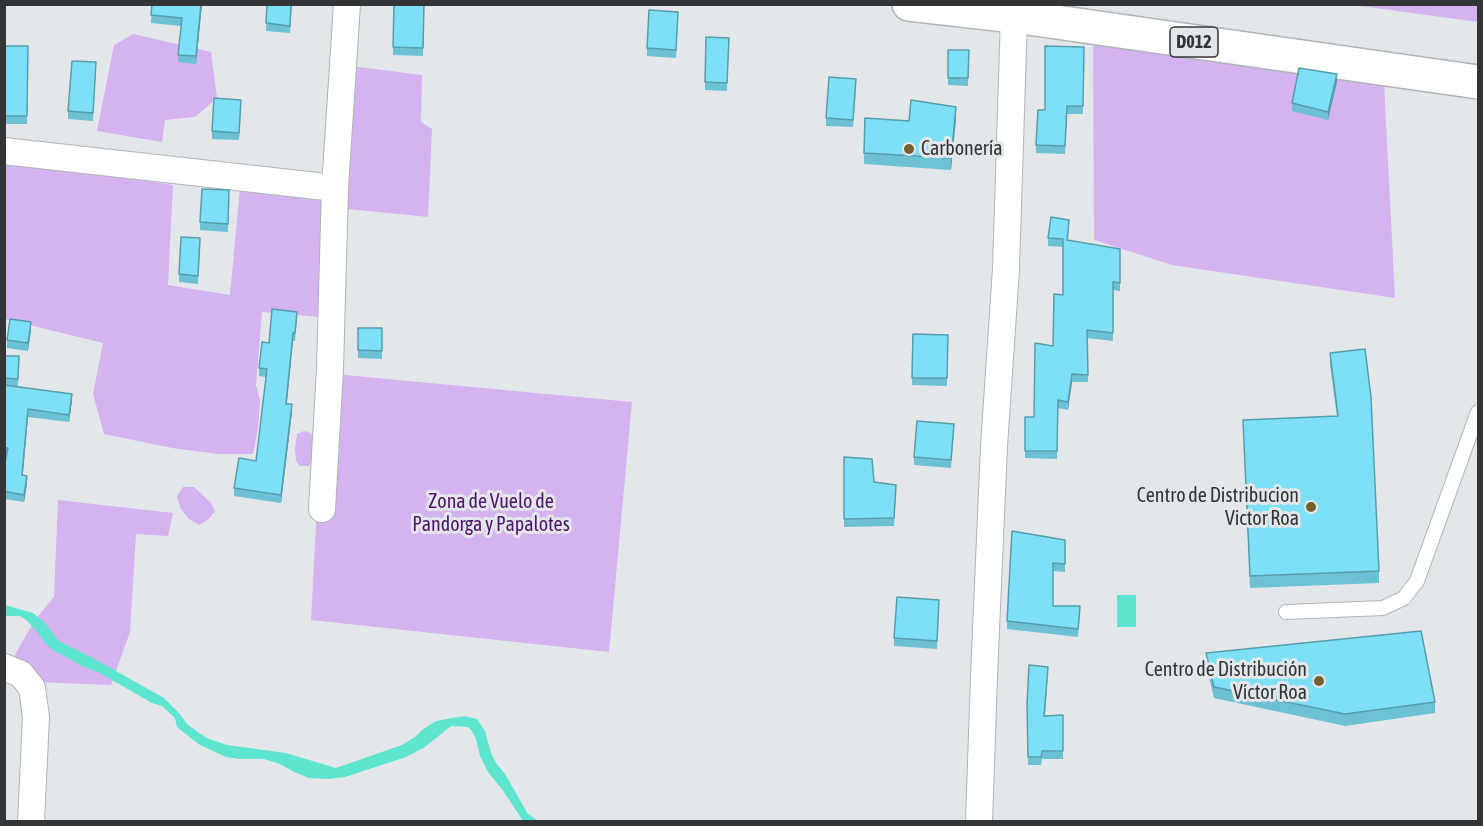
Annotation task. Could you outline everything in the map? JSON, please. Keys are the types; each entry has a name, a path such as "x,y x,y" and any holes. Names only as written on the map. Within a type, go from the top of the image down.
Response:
{"main road":[{"name":"D012","path":"909,4 1014,16 1479,82"}],"street":[{"path":"322,509 330,368 335,188 347,4"},
{"path":"979,822 994,457 1006,269 1014,16"},
{"path":"4,151 335,188"},
{"path":"4,667 21,675 32,688 36,717 31,822"}],"lane":[{"path":"1286,612 1383,608 1404,598 1417,581 1479,412"}],"green space":[{"path":"1354,5 1478,5 1478,22"},
{"path":"133,34 211,52 217,98 195,117 165,120 162,142 97,131 114,45"},
{"path":"1093,36 1384,83 1395,298 1172,265 1094,240"},
{"path":"351,66 422,75 421,122 432,129 428,217 347,209"},
{"path":"5,159 173,185 168,285 230,295 240,189 330,198 319,317 262,312 256,385 260,400 253,454 218,454 172,448 104,434 93,394 103,343 5,319"},
{"name":"Zona de Vuelo de Pandorga y Papalotes","path":"324,373 632,402 609,652 311,620"},
{"path":"304,431 311,433 313,439 314,456 309,466 300,466 296,461 297,434"},
{"path":"183,487 194,487 211,503 215,511 209,519 199,525 189,519 181,509 177,496"},
{"path":"58,500 173,513 168,536 136,534 130,632 111,685 36,682 15,655 34,621 54,597"}],"shaded area":[{"path":"1117,595 1136,595 1136,627 1117,627"},
{"path":"5,605 33,613 44,622 59,641 164,698 187,724 199,733 227,745 286,753 336,768 402,745 436,721 464,716 477,719 485,731 496,763 528,814 538,821 523,821 488,772 480,756 476,739 468,727 451,726 425,747 406,757 345,777 309,778 264,759 226,757 192,739 177,727 175,718 162,706 152,703 98,672 53,650 25,619 20,616 5,616"}],"building":[{"path":"152,4 201,4 196,56 178,55 182,18 151,15"},
{"path":"267,4 291,4 290,26 266,23"},
{"path":"394,4 424,4 423,48 393,47"},
{"path":"649,10 678,12 676,50 647,48"},
{"path":"706,37 729,38 727,83 705,82"},
{"path":"4,46 28,46 27,116 4,116"},
{"path":"1045,46 1084,47 1083,106 1067,106 1065,146 1036,145 1038,110 1045,110"},
{"path":"948,50 969,50 968,78 948,78"},
{"path":"72,61 96,62 93,113 68,111"},
{"path":"1299,68 1337,74 1328,112 1292,103"},
{"path":"829,77 856,79 853,120 826,118"},
{"path":"214,98 241,100 239,133 212,131"},
{"name":"Carbonería","path":"911,100 956,107 951,158 864,153 865,118 909,121"},
{"path":"202,189 229,190 228,224 200,222"},
{"path":"1051,217 1069,220 1067,240 1120,249 1120,283 1113,282 1113,333 1087,330 1088,375 1072,374 1068,402 1058,400 1057,451 1025,451 1025,417 1034,417 1035,343 1053,346 1054,294 1063,295 1063,239 1048,238"},
{"path":"181,237 200,238 198,276 179,274"},
{"path":"272,309 297,312 286,404 292,404 281,495 234,488 239,458 256,461 267,369 259,368 262,342 269,343"},
{"path":"10,319 31,322 28,343 7,340"},
{"path":"358,328 382,328 382,351 358,350"},
{"path":"913,334 948,335 947,378 912,378"},
{"name":"Centro de Distribucion Victor Roa","path":"1365,349 1371,397 1379,571 1250,576 1243,420 1338,416 1330,353"},
{"path":"4,356 19,356 18,379 4,378"},
{"path":"4,385 72,394 69,415 28,409 22,475 27,476 24,495 4,491 4,467 8,448 4,448"},
{"path":"917,421 954,424 951,460 914,457"},
{"path":"844,457 872,459 874,482 896,485 894,518 844,519"},
{"path":"1012,531 1065,540 1065,564 1053,563 1053,606 1080,606 1078,629 1007,621"},
{"path":"897,597 939,600 937,641 894,638"},
{"name":"Centro de Distribución Víctor Roa","path":"1421,631 1435,702 1345,714 1214,687 1206,653"},
{"path":"1029,665 1048,667 1044,716 1063,715 1063,751 1042,751 1041,757 1028,757"}],"place":[{"name":"Carbonería","path":"909,149"},
{"name":"Centro de Distribucion Victor Roa","path":"1311,507"},
{"name":"Centro de Distribución Víctor Roa","path":"1319,681"}]}
